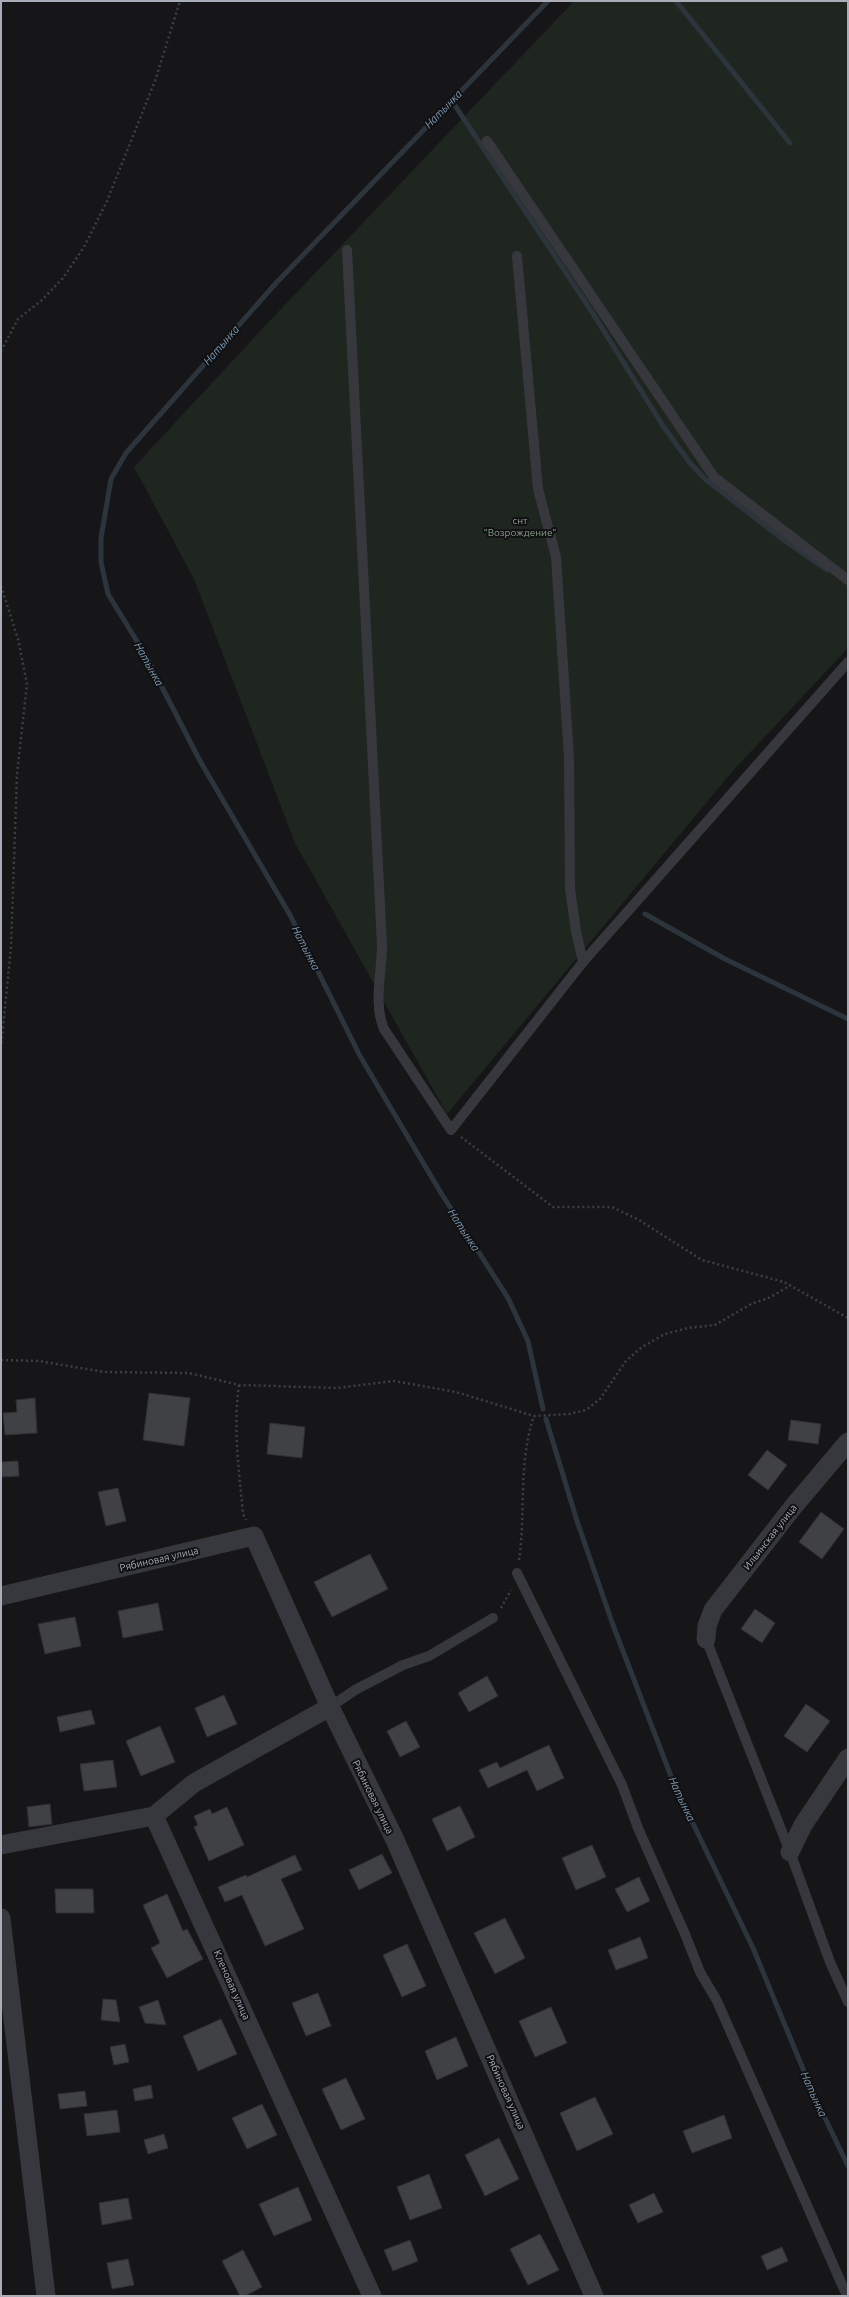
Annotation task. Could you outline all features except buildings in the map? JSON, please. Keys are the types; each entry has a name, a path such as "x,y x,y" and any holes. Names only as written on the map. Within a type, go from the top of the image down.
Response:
{"street":[{"name":"Ильинская улица","path":"706,1639 707,1626 713,1610 793,1507 848,1442"},
{"name":"Рябиновая улица","path":"1,1596 254,1536 330,1707 395,1840 594,2296"},
{"path":"1,1845 154,1816 194,1783 330,1707"},
{"path":"790,1852 803,1825 848,1758"},
{"name":"Кленовая улица","path":"154,1816 372,2296"},
{"path":"1,1918 46,2296"}],"lane":[{"path":"487,141 714,477 848,580"},
{"path":"347,250 382,945 382,972 378,998 379,1018 384,1029 451,1130 583,962 848,662"},
{"path":"517,256 538,489 556,557 569,758 570,889 576,931 583,962"},
{"path":"517,1573 622,1785 638,1828 686,1934 700,1972 717,2001 847,2296"},
{"path":"330,1707 355,1690 403,1665 429,1656 493,1618"},
{"path":"706,1639 790,1852 830,1962 848,2002"}],"path":[{"path":"1,351 18,319 41,301 63,278 84,247 107,201 155,81 180,1"},
{"path":"1,586 18,639 27,684 17,774 11,947 1,1047"},
{"path":"451,1130 553,1207 612,1207 639,1220 702,1260 784,1282 848,1318"},
{"path":"1,1360 39,1361 104,1372 189,1373 239,1385 337,1388 394,1381 456,1392 534,1416 569,1414 586,1410 600,1399 626,1361 642,1347 665,1334 688,1328 715,1325 751,1304 771,1297 789,1286"},
{"path":"239,1385 235,1412 235,1439 243,1514 254,1536"},
{"path":"493,1618 506,1601 517,1573 522,1540 524,1461 528,1432 534,1416"}],"green space":[{"name":"снт \"Возрождение\"","path":"574,1 848,1 848,648 731,773 447,1114 295,843 194,579 134,467 262,329"}],"waterway":[{"name":"Натынка","path":"543,1409 528,1341 508,1298 441,1193 360,1056 290,915 200,761 146,656 108,594 101,562 101,538 111,479 126,453 277,282 548,1"},
{"path":"676,1 790,143"},
{"path":"452,101 592,312 663,426 690,463 705,479 785,541 827,570"},
{"path":"645,914 725,959 848,1019"},
{"name":"Натынка","path":"546,1419 577,1521 613,1625 674,1784 753,1948 813,2093 848,2166"}]}
